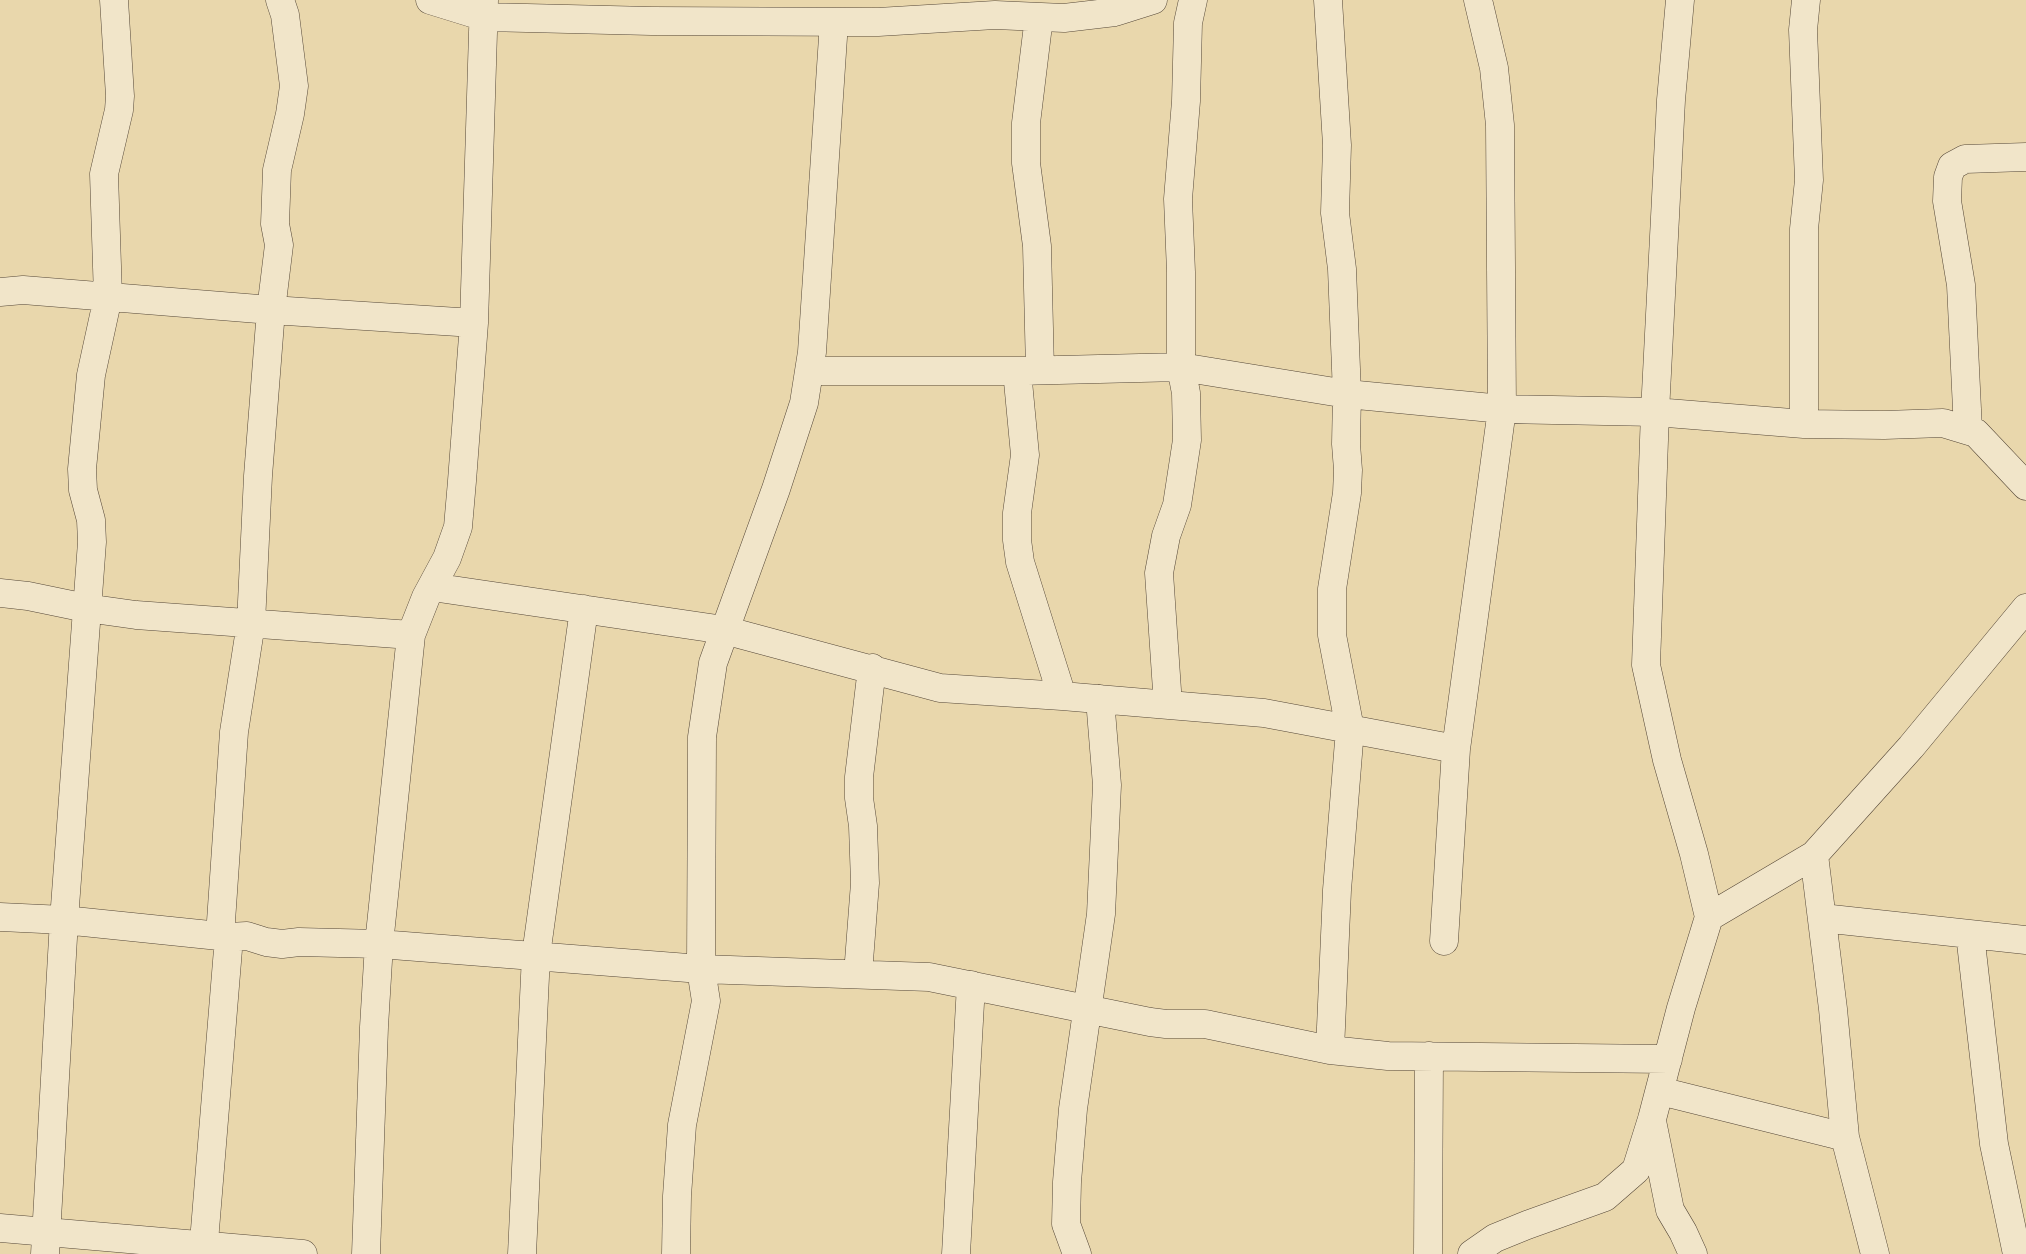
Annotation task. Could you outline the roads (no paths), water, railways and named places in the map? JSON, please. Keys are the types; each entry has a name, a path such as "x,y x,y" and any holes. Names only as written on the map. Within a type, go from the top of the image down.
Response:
{"street":[{"path":"46,1242 64,920 92,542 91,520 82,490 82,469 91,375 108,297 104,174 119,110 120,96 114,0"},
{"path":"204,1250 225,936 234,732 250,623 270,310 278,245 275,224 277,170 290,114 294,86 285,15 280,0"},
{"path":"430,0 485,9 786,11 834,22 878,22 930,9 995,15 1064,18 1115,12 1153,0"},
{"path":"1168,705 1159,573 1166,536 1176,504 1187,440 1186,393 1181,367 1181,272 1178,199 1186,101 1188,24 1192,0"},
{"path":"1328,0 1337,145 1335,213 1342,269 1348,470 1347,493 1332,589 1332,635 1350,729 1337,890 1330,1050"},
{"path":"1444,941 1456,749 1502,408 1500,125 1494,68 1478,0"},
{"path":"1472,1254 1495,1238 1605,1197 1636,1170 1709,917 1694,854 1667,760 1646,665 1655,412 1670,100 1680,0"},
{"path":"1804,424 1804,229 1809,180 1803,30 1806,0"},
{"path":"366,1254 374,1027 379,944 410,635 426,598 448,558 458,527 474,323 485,9"},
{"path":"1039,17 1026,133 1026,163 1037,246 1028,371 1025,455 1017,513 1017,540 1020,562 1062,696"},
{"path":"676,1254 677,1196 682,1125 706,1001 701,969 702,737 713,663 776,488 801,412 809,371 813,342 834,22"},
{"path":"1968,430 1961,285 1947,201 1948,177 1952,166 1964,159 2026,157"},
{"path":"0,292 23,290 270,310 474,323"},
{"path":"809,371 1028,371 1181,367 1347,394 1502,408 1655,412 1804,424 1884,425 1943,423 1976,433 2026,486"},
{"path":"432,587 724,630 872,668 910,681 940,688 1264,713 1456,749"},
{"path":"0,594 28,596 86,608 136,615 410,635"},
{"path":"522,1254 536,955 584,609"},
{"path":"1709,917 1814,855 1912,747 2022,620"},
{"path":"858,974 865,883 864,826 859,798 859,777 872,668"},
{"path":"1077,1254 1066,1224 1067,1182 1073,1109 1101,914 1107,785 1100,699"},
{"path":"1814,855 1845,1137 1875,1254"},
{"path":"0,917 64,920 225,936 247,936 266,942 282,944 299,942 379,944 701,969 929,977 1166,1024 1205,1024 1330,1050 1388,1056 1668,1059"},
{"path":"1822,918 2026,940"},
{"path":"1970,934 1994,1144 2017,1254"},
{"path":"956,1254 971,985"},
{"path":"1428,1254 1429,1056"},
{"path":"1660,1092 1845,1137"},
{"path":"1652,1119 1670,1210 1693,1254"},
{"path":"0,1228 46,1242 303,1254"}]}
